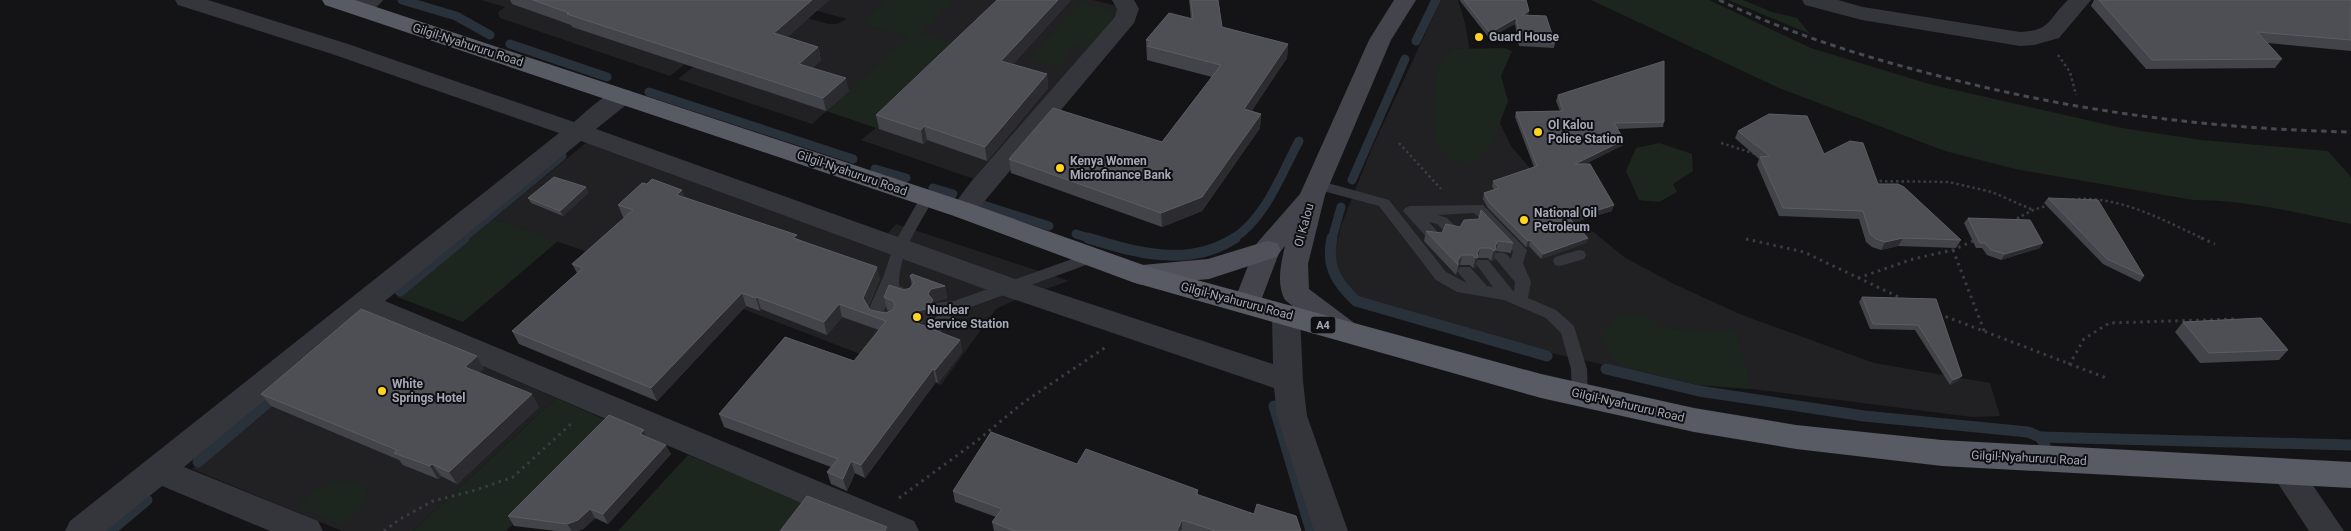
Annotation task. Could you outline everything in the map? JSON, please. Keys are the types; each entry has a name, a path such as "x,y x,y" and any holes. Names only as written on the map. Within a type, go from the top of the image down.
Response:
{"highway":[{"name":"Gilgil-Nyahururu Road","path":"354,3 963,210 1142,274 1541,386 1694,420 1806,438 1942,453 2288,474 2351,476"}],"main road":[{"path":"1315,190 1380,40 1405,0"},
{"name":"Ol Kalou","path":"1246,304 1267,250 1315,190"},
{"name":"Ol Kalou","path":"1315,190 1294,264 1295,292 1343,330"},
{"path":"1142,274 1209,269 1267,250"}],"street":[{"path":"186,0 340,49 577,131 1011,288 1288,381"},
{"path":"963,210 1126,18 1128,9 1123,0"},
{"path":"1813,0 1862,13 2020,40 2040,39 2057,29 2070,9 2080,0"},
{"path":"82,531 159,471 362,303 623,96"},
{"path":"362,303 902,531"},
{"path":"1286,315 1288,381 1292,416 1331,531"},
{"path":"159,471 306,531"},
{"path":"2288,474 2327,531"}],"lane":[{"path":"1315,190 1384,203 1442,220 1470,224"},
{"path":"888,318 879,316 876,311 900,249 926,198"},
{"path":"1384,203 1441,276 1462,288 1513,298 1546,311 1568,330 1579,369 1580,394"},
{"path":"1410,211 1478,208 1520,250 1516,263 1523,282"},
{"path":"1410,211 1435,238"},
{"path":"1442,220 1453,231"},
{"path":"1560,261 1579,255"},
{"path":"923,329 934,328 947,307 1011,288 1092,257"},
{"path":"1501,257 1523,282"},
{"path":"1483,264 1513,298"},
{"path":"1465,271 1482,291"},
{"path":"890,278 892,289 907,295"},
{"path":"1513,298 1523,282"}],"path":[{"path":"2043,37 2070,72 2076,95"},
{"path":"1399,143 1458,208"},
{"path":"1721,143 1765,157"},
{"path":"1873,181 1949,182 1992,192 2033,210"},
{"path":"2060,202 2078,196 2099,198 2141,212 2215,244"},
{"path":"2008,223 2033,210 2051,205"},
{"path":"1746,239 1804,252 1912,303"},
{"path":"1858,278 1913,258 1952,250 1976,239"},
{"path":"1952,250 1985,333"},
{"path":"1938,314 2109,379"},
{"path":"2069,365 2084,339 2109,323 2235,319"},
{"path":"874,520 908,491 978,440 1024,402 1133,329"},
{"path":"384,531 400,519 433,501 476,490 512,477 596,402"}],"shaded area":[{"path":"481,0 741,0 704,49 670,76 500,18 498,12 505,7"},
{"path":"777,0 1093,0 1117,6 1118,15 977,180 861,140 876,128 849,91 812,124 678,79 767,7 829,24 837,24 847,19"},
{"path":"886,0 953,0 920,33 966,47 879,129 826,111 909,37 862,23"},
{"path":"1441,0 1458,0 1465,23 1472,64 1511,146 1562,206 1624,257 1674,284 1742,315 1874,363 1990,383 2000,416 1972,417 1752,389 1698,385 1546,352 1359,297 1341,279 1335,267 1335,253 1341,226 1371,150"},
{"path":"1591,0 1709,0 1811,48 1929,84 2122,128 2201,140 2328,151 2351,177 2351,224 2273,208 2233,202 2193,200 2015,169 1945,151 1779,88"},
{"path":"1728,0 1743,0 1772,12 1797,18 1810,34"},
{"path":"1080,1 1115,11 1111,23 1104,33 1084,49 1074,46 1064,55 1068,57 1059,67 1030,59"},
{"path":"1504,48 1512,51 1501,76 1508,101 1490,149 1470,164 1450,160 1436,144 1434,111 1437,69 1453,49"},
{"path":"587,142 878,245 896,224 1069,281 1019,298 996,309 941,385 668,280 493,219"},
{"path":"1659,143 1692,154 1693,171 1673,184 1677,192 1659,202 1639,200 1626,171 1636,148"},
{"path":"493,219 558,241 463,322 397,297"},
{"path":"1638,313 1665,328 1736,332 1752,389 1698,385 1620,366 1600,339 1618,315"},
{"path":"371,318 556,398 413,531 342,531 192,469"},
{"path":"556,398 611,422 506,531 413,531"},
{"path":"688,455 810,504 790,531 618,531"},
{"path":"335,480 361,483 368,490 364,504 343,525 296,507 316,490"}],"building":[{"path":"533,0 812,0 774,33 818,47 799,64 846,78 823,98 567,14 569,13"},
{"path":"997,0 1058,0 1001,61 1047,74 985,147 924,126 921,130 876,115"},
{"path":"1191,0 1218,0 1222,27 1288,44 1244,109 1261,114 1202,197 1161,213 1009,159 1053,108 1162,142 1221,65 1147,46 1151,41 1146,40 1169,13 1193,19"},
{"path":"1464,0 1526,0 1529,11 1522,15 1546,16 1555,43 1520,41 1516,18 1490,33"},
{"path":"2099,0 2351,0 2351,40 2257,32 2282,59 2152,60"},
{"path":"1664,61 1664,122 1614,123 1624,140 1575,164 1590,164 1614,205 1570,219 1588,238 1543,254 1489,202 1484,193 1499,188 1493,181 1537,166 1516,112 1563,111 1558,95"},
{"path":"1769,114 1807,116 1824,154 1850,141 1863,143 1878,184 1898,184 1904,187 1961,240 1903,238 1885,242 1876,239 1870,234 1863,211 1783,208 1760,157 1770,156 1738,131"},
{"path":"554,177 586,187 560,211 528,198"},
{"path":"652,179 682,190 677,195 797,235 793,238 877,267 863,298 870,310 885,313 893,310 895,305 893,301 884,297 889,285 904,290 910,288 914,282 910,276 912,274 945,286 931,289 928,294 933,300 926,309 913,312 911,317 914,322 960,340 935,370 933,369 861,465 851,461 843,479 827,472 838,459 719,414 785,337 854,361 886,321 839,304 824,322 742,293 651,388 512,331 583,268 572,264 633,210 618,205 642,183 647,184"},
{"path":"2048,198 2098,200 2144,276 2107,259"},
{"path":"1481,210 1513,243 1498,241 1494,251 1490,248 1480,248 1476,258 1472,255 1462,255 1458,260 1458,265 1426,231 1442,233 1446,224 1460,227 1464,220 1479,219"},
{"path":"1968,218 2030,220 2043,243 2005,254 1991,250 1985,243 1980,243"},
{"path":"1862,297 1936,299 1962,376 1953,380 1918,325 1873,324"},
{"path":"361,309 477,356 465,367 532,394 449,472 432,464 430,466 394,453 397,450 261,394"},
{"path":"2261,318 2288,350 2209,353 2183,322"},
{"path":"609,415 644,430 640,434 666,445 603,514 590,509 578,520 567,524 508,516"},
{"path":"991,432 1077,464 1086,449 1198,490 1196,494 1254,514 1257,504 1296,516 1301,531 1216,531 1182,520 1177,531 1014,531 992,522 1002,509 953,491"},
{"path":"807,496 887,527 885,531 780,531"}],"waterway":[{"path":"402,0 456,16 490,35"},
{"path":"1416,41 1436,0"},
{"path":"510,44 607,77"},
{"path":"1352,180 1405,59"},
{"path":"649,92 853,159"},
{"path":"1233,239 1245,230 1264,207 1299,141"},
{"path":"462,239 562,156"},
{"path":"875,169 906,178"},
{"path":"933,188 953,194"},
{"path":"980,204 1049,226"},
{"path":"1332,239 1341,207"},
{"path":"1076,234 1092,239"},
{"path":"400,291 464,238"},
{"path":"1088,238 1125,249 1163,255 1200,253 1233,239"},
{"path":"1332,238 1330,257 1334,273 1343,287 1356,301 1547,356"},
{"path":"1606,369 1699,391 1864,416 2028,432 2040,437"},
{"path":"198,462 278,394"},
{"path":"1274,406 1311,531"},
{"path":"2040,437 2351,445"},
{"path":"2040,437 2045,445"},
{"path":"110,531 147,500"}],"railway":[{"path":"1719,0 1776,25 1835,46 2004,92 2102,110 2201,123 2351,132"}],"place":[{"name":"Guard House","path":"1479,37"},
{"name":"Ol Kalou Police Station","path":"1538,132"},
{"name":"Kenya Women Microfinance Bank","path":"1060,168"},
{"name":"National Oil Petroleum","path":"1524,220"},
{"name":"Nuclear Service Station","path":"917,317"},
{"name":"White Springs Hotel","path":"382,391"}]}
